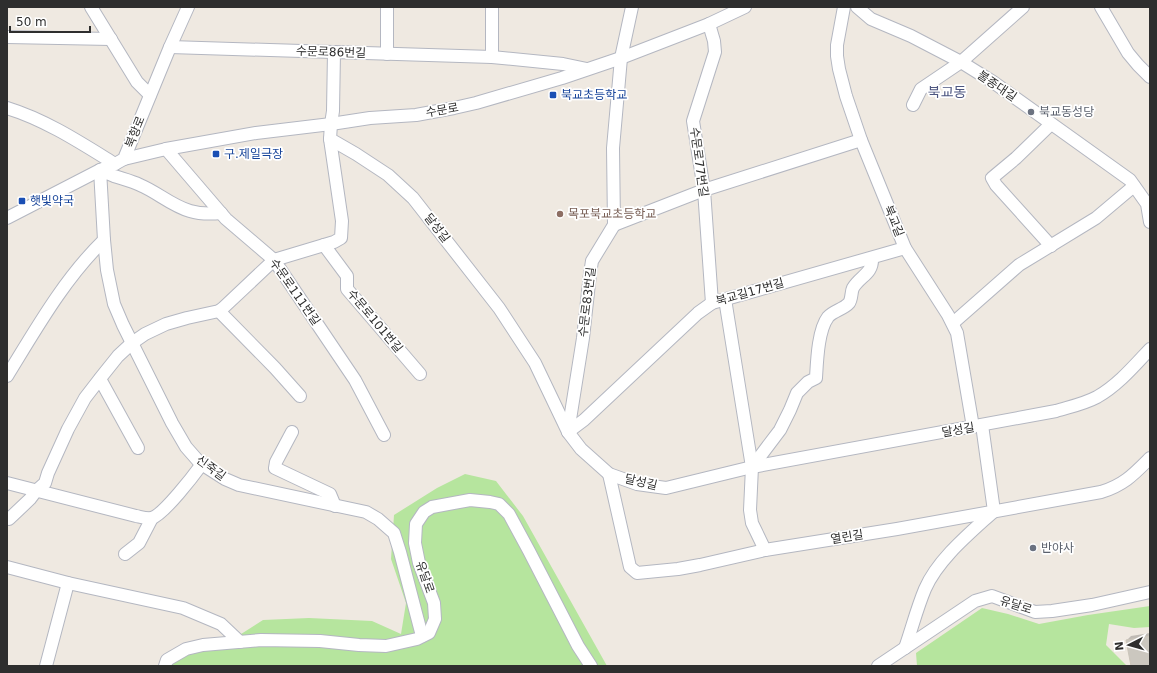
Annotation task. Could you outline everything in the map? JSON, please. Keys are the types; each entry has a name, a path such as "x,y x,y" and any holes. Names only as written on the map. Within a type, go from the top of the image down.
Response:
{"street":[{"path":"91,7 137,82 150,95"},
{"name":"북항로","path":"120,161 188,7"},
{"path":"387,7 387,54"},
{"path":"492,7 492,57"},
{"path":"632,7 621,58 613,148 614,225 704,190 861,140"},
{"name":"수문로","path":"120,161 166,149 256,133 370,118 416,115 454,108 542,84 621,58 709,24 730,11 745,7"},
{"name":"북교길","path":"844,7 837,45 837,56 846,96 861,140 906,248 953,323 957,333 978,426 994,511"},
{"name":"불종대길","path":"857,7 871,19 911,36 961,62 993,82 1130,180 1147,204 1150,222"},
{"path":"912,105 921,89 961,62 1023,7"},
{"path":"1101,7 1128,53 1150,77"},
{"name":"수문로77번길","path":"709,24 714,41 714,52 693,121 704,190 712,303"},
{"path":"7,38 111,39"},
{"name":"수문로86번길","path":"170,47 492,57 563,64 587,69"},
{"path":"9,519 45,483 68,429 85,398 118,356 132,343 145,334 166,324 219,311 274,260 334,242 341,238 342,221 330,139 333,111 334,52"},
{"path":"7,108 50,125 120,161"},
{"path":"1051,246 996,185 992,178 1052,124"},
{"name":"달성길","path":"330,139 388,175 413,198 499,308 535,363 568,432 582,449 609,474 637,484 666,488 752,468 1056,411 1095,397 1109,389 1150,349"},
{"name":"수문로111번길","path":"166,149 226,219 274,260 355,380 384,435"},
{"path":"9,213 120,161"},
{"path":"100,170 113,176 133,181 184,209 199,213 221,213"},
{"name":"신죽길","path":"100,170 107,270 114,304 172,423 186,446 202,464 225,479 239,485 366,512 378,519 394,533 422,636"},
{"path":"953,323 1019,265 1096,218 1134,186"},
{"name":"수문로83번길","path":"568,432 583,338 592,261 614,225"},
{"path":"7,376 48,311 82,262 104,240"},
{"name":"수문로101번길","path":"324,245 347,276 347,289 420,374"},
{"name":"북교길17번길","path":"568,432 584,420 698,313 712,303 906,248"},
{"path":"752,468 780,430 797,393 808,382 816,378 817,354 820,335 828,316 849,303 854,288 873,265 872,258"},
{"path":"725,299 752,468 750,510 752,523 765,550"},
{"path":"219,311 275,368 300,396"},
{"path":"100,379 138,448"},
{"path":"292,432 276,462 275,468 330,494 335,506"},
{"name":"열린길","path":"609,474 630,567 637,573 692,566 765,550 897,529 1101,492 1113,488 1132,476 1150,458"},
{"path":"125,554 139,543 152,518 164,509 202,464"},
{"path":"7,483 136,516 152,518"},
{"name":"유달로","path":"422,636 429,633 435,619 434,603 419,563 415,543 416,524 424,512 432,507 470,500 490,502 499,504 509,514 578,646 591,666"},
{"path":"905,648 925,589 934,572 947,557 994,511"},
{"path":"7,567 68,583 182,608 221,624 240,642"},
{"path":"46,666 68,583"},
{"name":"유달로","path":"878,666 975,601 992,596 1035,612 1052,611 1107,602 1150,592"},
{"path":"165,666 167,660 186,649 203,645 261,640 320,641 386,646 416,639 422,636"}],"green space":[{"path":"465,474 496,481 523,516 607,666 165,666 176,648 227,643 263,620 309,618 372,621 401,634 406,603 391,559 394,515 437,488"},
{"path":"1150,606 1150,627 1134,628 1109,624 1106,645 1127,666 917,666 916,653 982,608 1008,614 1039,624"}],"building":[{"path":"1150,636 1150,666 1131,666 1126,640"}],"place":[{"name":"북교초등학교","path":"553,95"},
{"name":"북교동성당","path":"1031,112"},
{"name":"구.제일극장","path":"216,154"},
{"name":"햇빛약국","path":"22,201"},
{"name":"목포북교초등학교","path":"560,214"},
{"name":"반야사","path":"1033,548"}],"district":[{"name":"북교동","path":"947,92"}]}
